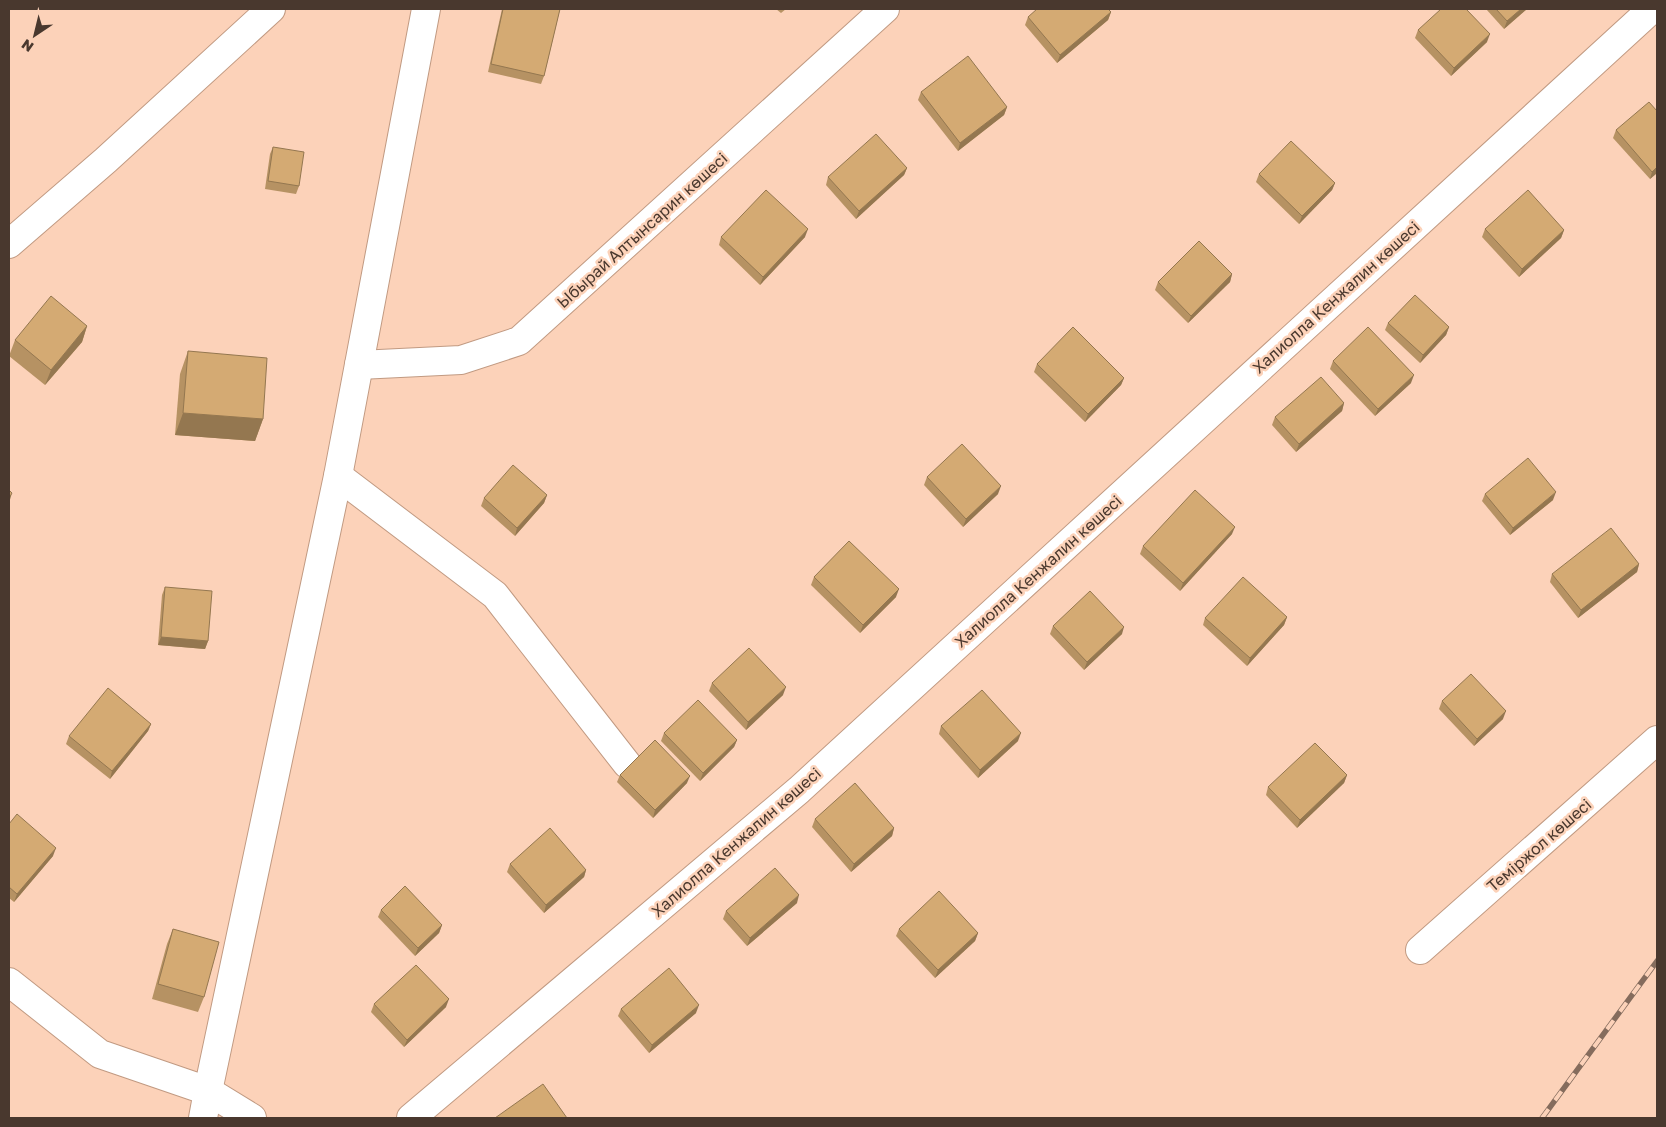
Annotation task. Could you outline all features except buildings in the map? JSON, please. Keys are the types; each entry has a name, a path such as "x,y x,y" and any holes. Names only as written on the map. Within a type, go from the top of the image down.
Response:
{"street":[{"path":"9,244 106,160 271,9"},
{"path":"204,1118 208,1091 338,476 426,9"},
{"name":"Ыбырай Алтынсарин көшесі","path":"359,365 461,360 519,341 885,9"},
{"name":"Халиолла Кенжалин көшесі","path":"411,1118 799,790 1652,9"},
{"path":"338,476 495,595 627,764"},
{"name":"Теміржол көшесі","path":"1420,950 1657,740"},
{"path":"9,982 100,1054 208,1091 252,1118"}],"railway":[{"path":"1542,1118 1657,961"}]}
